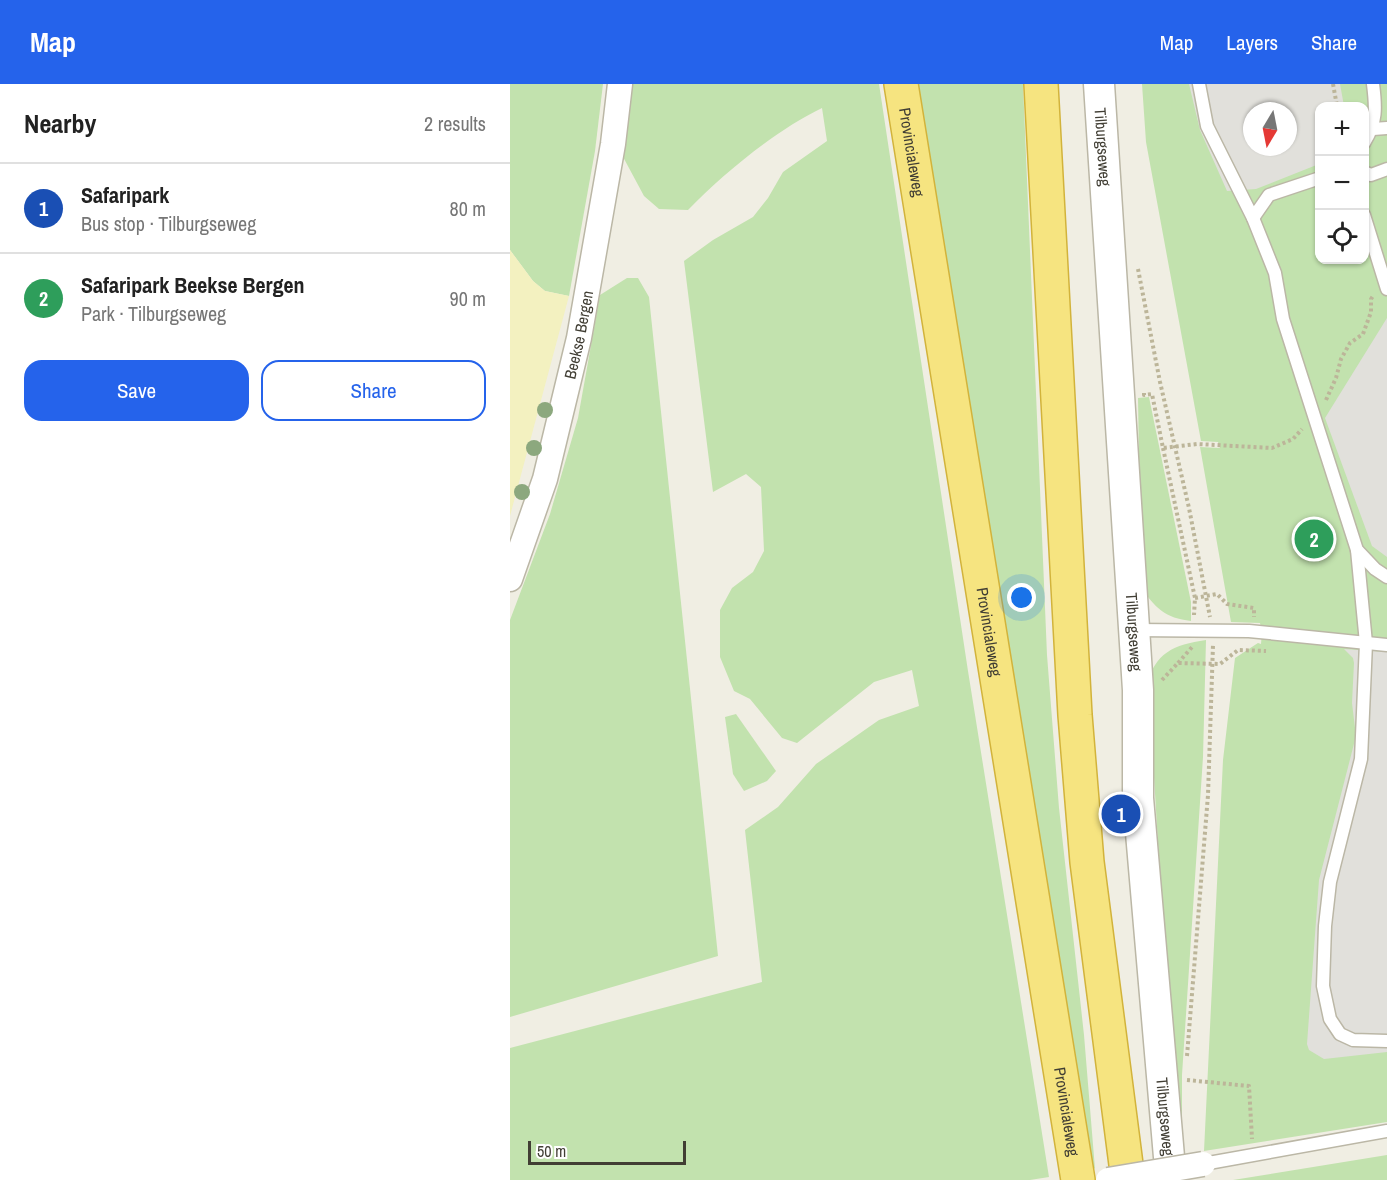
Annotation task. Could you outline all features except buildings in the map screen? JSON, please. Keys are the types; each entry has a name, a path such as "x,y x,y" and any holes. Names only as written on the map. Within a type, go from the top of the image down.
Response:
{"highway":[{"name":"Provincialeweg","path":"901,84 1078,1180"},
{"path":"1041,84 1075,715 1087,862 1128,1180"}],"street":[{"name":"Beekse Bergen","path":"510,579 545,478 579,338 613,144 620,84"},
{"name":"Tilburgseweg","path":"1099,84 1138,690 1138,798 1171,1180"},
{"path":"1108,1180 1203,1164"}],"lane":[{"path":"1199,84 1207,126 1253,218 1275,273 1283,319 1357,550 1366,643 1361,759 1330,882 1325,926 1323,986 1330,1019 1340,1034 1353,1040 1387,1041"},
{"path":"1369,135 1376,104 1373,84"},
{"path":"1372,129 1387,128"},
{"path":"1369,174 1387,169"},
{"path":"1253,218 1269,195 1315,180"},
{"path":"1369,228 1387,289"},
{"path":"1357,550 1375,569 1387,577"},
{"path":"1133,630 1262,632 1387,645"},
{"path":"1203,1164 1387,1131"}],"path":[{"path":"1333,84 1336,102"},
{"path":"1138,690 1155,687 1194,644 1195,598 1152,394 1144,395 1143,384"},
{"path":"1163,448 1174,446"},
{"path":"1178,663 1220,664 1238,650 1274,652"},
{"path":"1186,1080 1249,1086 1253,1155"}],"green space":[{"path":"510,84 603,84 595,151 569,296 545,291 533,281 510,250"},
{"path":"632,84 879,84 968,671 1049,1177 1030,1180 510,1180 510,1048 762,982 745,830 778,807 816,764 879,720 919,706 912,670 874,682 797,743 782,738 750,699 734,691 720,657 720,610 732,588 753,572 764,551 761,487 746,474 713,492 684,261 713,240 753,217 768,198 783,172 827,141 822,108 787,128 751,153 688,210 659,209 644,196 622,155"},
{"path":"917,84 1023,84 1047,655 1059,808 1084,1035 1095,1169 1087,1158"},
{"path":"1142,84 1387,84 1387,1122 1204,1151 1223,760 1235,658 1258,643 1261,644 1262,632 1260,623 1231,622 1200,447 1220,448 1218,442 1201,441 1146,142"},
{"path":"627,278 638,278 649,297 718,956 510,1017 510,620 550,514 578,418 600,295"},
{"path":"1149,397 1191,602 1191,621 1182,620 1162,611 1141,587 1138,398"},
{"path":"1206,640 1203,757 1182,1075 1182,1145 1146,686 1155,665 1167,652"},
{"path":"736,714 776,771 767,781 744,791 733,774 725,717"},
{"path":"1387,1155 1387,1180 1233,1180"}],"sand":[{"path":"510,250 533,281 545,291 569,296 510,516"}],"shaded area":[{"path":"1189,84 1340,84 1343,102 1315,102 1315,166 1256,189 1227,191 1200,130"},
{"path":"1387,318 1387,557 1372,546 1325,418"},
{"path":"1344,649 1387,652 1387,1052 1324,1059 1309,1050 1307,1044 1319,880 1356,736 1352,703 1354,663 1353,658"}],"place":[{"name":"Safaripark Beekse Bergen","path":"1314,539"},
{"name":"Safaripark","path":"1121,814"}]}
